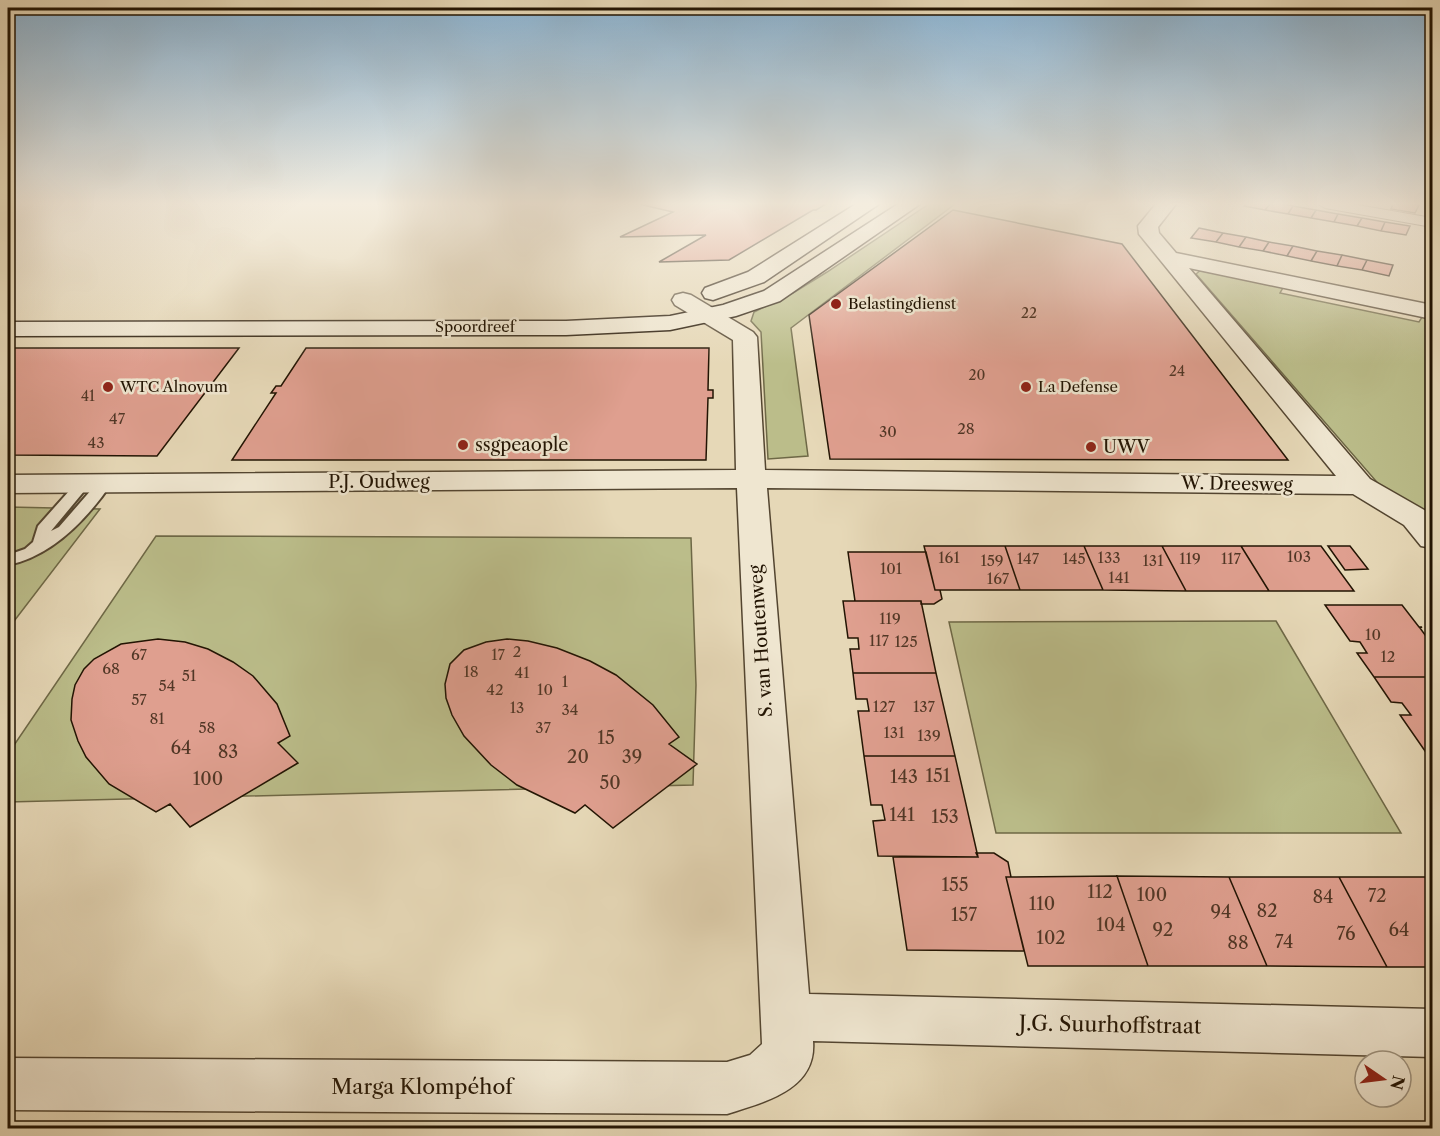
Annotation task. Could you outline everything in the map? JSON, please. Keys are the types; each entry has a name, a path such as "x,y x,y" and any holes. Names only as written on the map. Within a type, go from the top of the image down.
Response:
{"street":[{"name":"Spoordreef","path":"8,310 581,309 646,306 728,289 756,277 787,257"},
{"name":"Spoordreef","path":"8,329 635,326 670,323 708,315 772,296 831,257"},
{"path":"1170,258 1432,312"},
{"path":"1170,258 1359,485 1415,518 1432,539"},
{"name":"S. van Houtenweg","path":"683,300 745,337 751,479 787,1017"},
{"name":"W. Dreesweg","path":"751,479 1359,485"},
{"name":"P.J. Oudweg","path":"8,484 751,479"},
{"name":"J.G. Suurhoffstraat","path":"787,1017 1432,1033"},
{"name":"Marga Klompéhof","path":"8,1084 728,1088 766,1077 788,1054 787,1017"}],"lane":[{"path":"8,560 31,552 41,543 44,529 94,484"}],"green space":[{"path":"849,257 885,257 791,328 808,456 768,459 761,332 751,321 754,312 793,293"},
{"path":"1201,270 1284,286 1280,293 1419,322 1424,314 1432,316 1432,512 1416,507 1382,488 1196,274"},
{"path":"8,507 100,509 8,629"},
{"path":"156,536 691,538 696,685 693,785 8,802 8,754"},
{"path":"1276,621 1401,833 996,833 949,622"}],"building":[{"path":"668,257 734,257 729,260 659,262"},
{"name":"La Defense","path":"889,257 1132,257 1288,460 830,459 809,315"},
{"path":"1292,257 1313,257 1311,261"},
{"path":"1313,257 1341,257 1337,266 1311,261"},
{"path":"1341,257 1367,260 1362,270 1337,266"},
{"path":"1367,260 1393,265 1389,276 1362,270"},
{"name":"WTC Alnovum","path":"8,348 239,348 157,456 8,455"},
{"path":"306,348 709,348 708,390 713,390 713,398 708,398 706,460 232,460 276,393 271,393 276,386 281,386"},
{"path":"924,546 1005,546 1020,590 935,590"},
{"path":"1005,546 1084,546 1103,590 1020,590"},
{"path":"1084,546 1162,546 1186,591 1103,590"},
{"path":"1162,546 1241,546 1269,591 1186,591"},
{"path":"1241,546 1321,546 1354,591 1269,591"},
{"path":"1328,546 1350,546 1368,569 1345,570"},
{"path":"848,552 926,552 935,590 940,590 942,599 934,604 921,604 921,601 855,601"},
{"path":"843,601 921,601 936,673 853,673 850,649 859,649 858,638 848,638"},
{"path":"1325,605 1402,605 1419,627 1422,627 1420,628 1428,639 1432,639 1429,640 1432,645 1432,677 1374,677 1357,653 1367,653 1360,642 1350,641"},
{"path":"158,639 185,642 208,649 253,676 277,704 290,736 278,743 298,763 190,827 170,804 156,812 109,784 86,757 71,720 75,685 84,669 94,659 121,644"},
{"path":"507,639 557,648 590,661 616,675 653,705 679,737 669,744 697,764 613,828 585,805 575,813 517,785 491,765 464,736 452,715 446,698 445,684 450,664 464,650 486,642"},
{"path":"853,673 936,673 955,756 864,756 858,711 869,711 867,699 856,699"},
{"path":"1374,677 1432,677 1432,761 1400,715 1411,715 1402,703 1391,702"},
{"path":"864,756 955,756 978,857 878,856 873,821 885,820 882,805 871,805"},
{"path":"976,853 994,853 1008,862 1011,877 1006,877 1024,951 907,950 893,857 978,857"},
{"path":"1117,876 1229,877 1267,966 1148,966"},
{"path":"1117,876 1148,966 1028,966 1006,877"},
{"path":"1229,877 1339,877 1387,967 1267,966"},
{"path":"1339,877 1432,877 1432,967 1387,967"}],"place":[{"name":"Belastingdienst","path":"836,304"},
{"name":"WTC Alnovum","path":"108,387"},
{"name":"La Defense","path":"1026,387"},
{"name":"ssgpeaople","path":"463,445"},
{"name":"UWV","path":"1091,447"}]}
